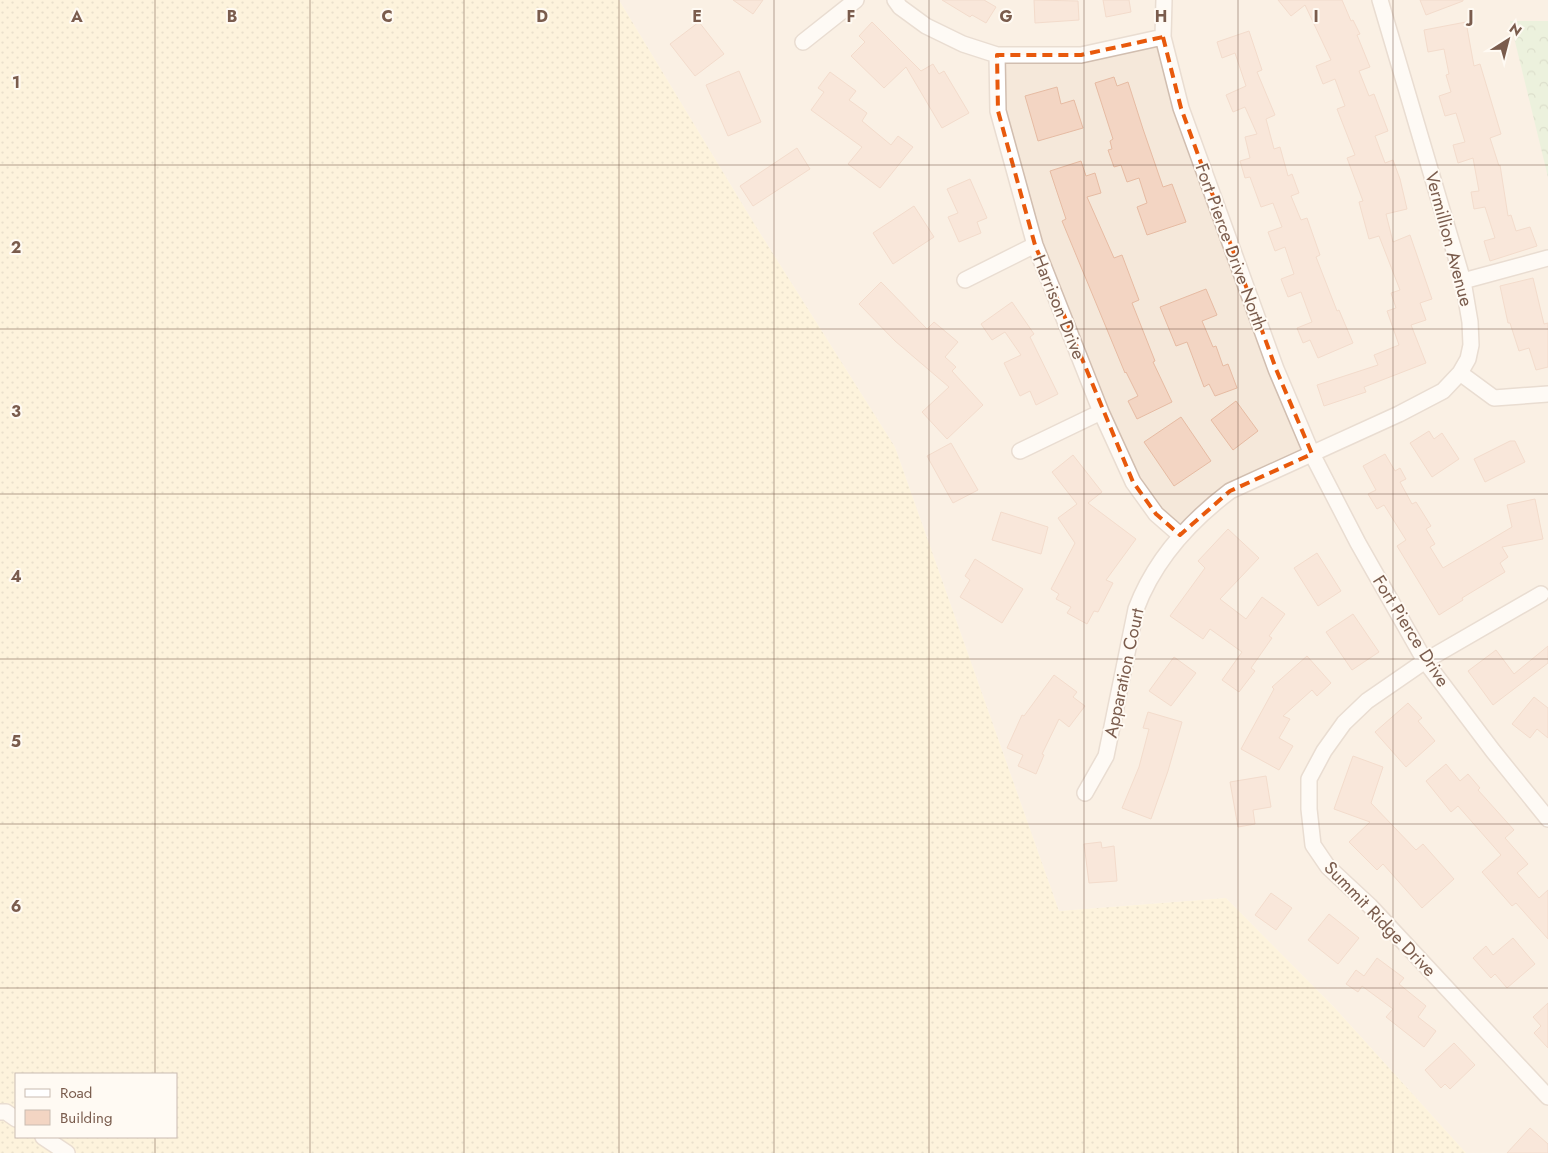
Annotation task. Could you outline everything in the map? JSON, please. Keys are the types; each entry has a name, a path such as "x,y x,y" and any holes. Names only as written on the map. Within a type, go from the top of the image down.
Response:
{"street":[{"path":"804,42 856,0"},
{"path":"895,0 900,7 926,26 963,44 997,55 1081,54 1163,37"},
{"name":"Fort Pierce Drive North","path":"1164,0 1163,37 1181,108 1276,369 1312,454"},
{"name":"Vermillion Avenue","path":"1312,454 1399,414 1443,391 1460,374 1468,359 1471,345 1470,322 1463,281 1380,0"},
{"name":"Harrison Drive","path":"997,55 998,111 1034,246 1101,412 1133,482 1156,514 1180,535"},
{"path":"965,280 1034,246"},
{"path":"1463,281 1548,258"},
{"path":"1460,374 1494,398 1548,394"},
{"path":"1020,452 1101,412"},
{"name":"Apparation Court","path":"1085,793 1106,756 1136,609 1146,586 1180,535 1206,509 1230,491 1312,454"},
{"name":"Fort Pierce Drive","path":"1312,454 1358,543 1425,661 1493,751 1548,819"},
{"name":"Summit Ridge Drive","path":"1541,594 1425,661 1367,700 1344,723 1324,751 1309,779 1309,809 1313,845 1328,867 1370,906 1548,1097"},
{"path":"0,1112 6,1112 15,1118"},
{"path":"45,1138 68,1153"}],"highlighted area":[{"path":"1163,37 1181,108 1276,369 1312,454 1230,491 1180,535 1156,514 1133,482 1035,245 998,111 997,55 1081,55"}],"shaded area":[{"path":"619,0 1548,0 1548,1153 1466,1153 1334,1007 1226,898 1059,911 895,447 755,225"}],"sand":[{"path":"0,0 619,0 755,225 895,447 1059,911 1226,898 1334,1007 1466,1153 0,1153"}],"green space":[{"path":"1510,21 1548,21 1548,177"}],"building":[{"path":"733,0 763,0 753,14"},
{"path":"942,0 984,0 996,7 986,23 972,15 970,17"},
{"path":"1034,0 1078,1 1079,20 1035,23"},
{"path":"1103,0 1129,0 1131,12 1106,17"},
{"path":"1278,0 1342,0 1351,21 1353,20 1360,34 1357,35 1370,67 1359,71 1369,96 1374,94 1388,131 1375,136 1385,163 1393,160 1400,179 1407,209 1386,214 1393,242 1410,235 1432,299 1420,303 1426,320 1411,325 1426,363 1364,387 1366,392 1324,406 1317,385 1378,365 1374,355 1399,345 1387,311 1396,308 1391,293 1400,290 1379,236 1369,239 1359,202 1363,201 1347,158 1355,155 1337,109 1345,106 1335,79 1323,84 1316,66 1331,60 1305,5 1291,16"},
{"path":"1420,0 1463,0 1463,1 1426,15"},
{"path":"699,22 724,54 695,76 670,44"},
{"path":"872,22 921,71 933,64 939,74 944,71 969,113 942,128 906,67 884,88 851,56 865,42 859,36"},
{"path":"1466,22 1474,66 1480,64 1501,134 1490,138 1500,165 1508,216 1511,215 1516,231 1530,227 1537,246 1490,261 1484,241 1495,238 1485,207 1474,209 1471,192 1479,191 1473,158 1458,163 1453,145 1465,142 1456,113 1445,116 1439,96 1451,92 1446,75 1449,74 1444,49 1428,52 1424,30"},
{"path":"1249,31 1262,70 1257,72 1275,115 1266,119 1274,149 1280,147 1288,176 1292,174 1299,193 1291,196 1301,220 1307,218 1320,255 1316,257 1337,311 1339,310 1353,343 1318,358 1310,340 1303,343 1297,328 1312,322 1301,292 1288,297 1281,279 1294,274 1285,247 1275,251 1268,232 1282,227 1273,203 1261,207 1250,177 1245,178 1240,161 1250,158 1245,137 1257,134 1245,107 1233,112 1226,95 1246,86 1235,53 1222,58 1217,42"},
{"path":"739,71 761,122 728,136 706,85"},
{"path":"830,72 856,91 849,100 867,113 862,121 891,145 898,136 913,147 880,188 848,164 862,147 811,110 824,92 818,88"},
{"path":"1114,77 1117,86 1128,82 1163,187 1172,184 1186,222 1147,235 1137,207 1147,203 1139,178 1127,182 1121,165 1114,167 1108,150 1112,149 1110,141 1113,139 1095,83"},
{"path":"1057,87 1061,104 1074,100 1083,128 1038,141 1025,96"},
{"path":"797,148 810,169 753,206 740,186"},
{"path":"1081,161 1086,176 1095,173 1101,193 1087,197 1114,258 1122,255 1139,300 1132,303 1155,361 1153,362 1172,402 1137,419 1128,401 1138,396 1125,373 1062,221 1066,219 1050,171"},
{"path":"970,179 987,218 977,222 981,233 959,242 948,217 958,213 947,189"},
{"path":"914,206 934,237 893,264 873,233"},
{"path":"1533,278 1544,324 1548,323 1548,367 1536,370 1529,348 1519,351 1510,323 1508,323 1500,286"},
{"path":"881,282 927,329 934,322 958,342 945,357 956,367 952,371 983,405 947,439 922,412 949,387 895,341 859,304"},
{"path":"1206,289 1217,315 1202,321 1213,347 1216,346 1223,366 1228,364 1237,388 1215,396 1209,384 1204,387 1187,342 1176,346 1160,307"},
{"path":"1012,302 1034,334 1030,337 1058,394 1036,405 1030,391 1020,396 1004,363 1021,355 1005,332 992,340 981,324"},
{"path":"1236,401 1258,431 1233,450 1211,420"},
{"path":"1181,417 1211,461 1174,486 1144,442"},
{"path":"1429,431 1434,439 1442,433 1459,459 1432,477 1410,443"},
{"path":"1510,441 1515,441 1525,462 1485,482 1474,459"},
{"path":"951,443 978,490 953,503 927,456"},
{"path":"1385,454 1395,471 1400,468 1406,479 1400,482 1412,504 1416,502 1431,526 1426,529 1435,544 1430,547 1443,568 1512,527 1507,505 1535,499 1543,539 1502,547 1508,557 1500,563 1505,572 1462,598 1463,600 1439,615 1397,546 1406,540 1384,505 1377,509 1368,494 1376,490 1363,466"},
{"path":"1073,455 1102,492 1088,503 1136,539 1106,580 1113,583 1098,612 1094,611 1087,624 1067,613 1071,607 1056,599 1059,594 1051,589 1075,543 1058,518 1077,504 1052,472"},
{"path":"1001,512 1048,527 1041,554 992,540"},
{"path":"1228,529 1259,558 1220,599 1246,619 1262,597 1285,614 1269,636 1272,638 1251,668 1255,671 1239,692 1222,680 1242,652 1210,629 1203,639 1170,616 1205,568 1198,561"},
{"path":"1317,553 1341,591 1318,606 1294,568"},
{"path":"975,559 1023,589 1002,623 960,597 970,580 965,576"},
{"path":"1353,614 1379,652 1352,670 1326,632"},
{"path":"1548,646 1548,663 1493,705 1468,671 1496,650 1514,674"},
{"path":"1307,656 1331,683 1317,696 1312,690 1283,716 1290,719 1279,738 1293,746 1279,770 1241,749 1274,689 1272,687"},
{"path":"1174,657 1196,673 1171,706 1149,691"},
{"path":"1054,675 1077,692 1073,697 1085,706 1069,727 1059,719 1042,754 1044,755 1036,774 1018,766 1023,755 1007,748 1022,715 1024,716"},
{"path":"1534,697 1548,708 1548,738 1537,729 1530,738 1512,724"},
{"path":"1408,703 1422,718 1418,721 1435,741 1406,767 1375,732"},
{"path":"1148,712 1182,722 1168,771 1151,819 1122,808 1139,767 1149,729 1143,728"},
{"path":"1353,756 1383,767 1371,803 1416,850 1423,844 1454,879 1422,908 1383,864 1377,870 1349,842 1370,822 1334,809"},
{"path":"1446,764 1460,781 1468,774 1480,788 1478,790 1514,830 1505,838 1528,864 1517,873 1539,898 1548,890 1548,939 1516,903 1512,906 1482,872 1501,855 1458,806 1451,812 1426,781"},
{"path":"1266,776 1271,807 1253,810 1255,824 1238,827 1230,782"},
{"path":"1101,842 1102,848 1114,846 1117,881 1089,883 1084,844"},
{"path":"1271,893 1292,908 1276,930 1255,915"},
{"path":"1329,914 1359,938 1338,964 1308,940"},
{"path":"1513,938 1535,964 1507,988 1495,974 1491,978 1473,958 1486,946 1493,955"},
{"path":"1377,958 1404,978 1399,984 1426,1006 1418,1017 1436,1031 1424,1047 1386,1017 1393,1009 1362,986 1358,992 1346,984 1356,970 1364,976"},
{"path":"1548,1003 1548,1048 1534,1033 1541,1026 1533,1017"},
{"path":"1454,1043 1475,1065 1450,1089 1445,1084 1441,1088 1425,1070"},
{"path":"1530,1128 1548,1144 1548,1153 1507,1153"}]}
